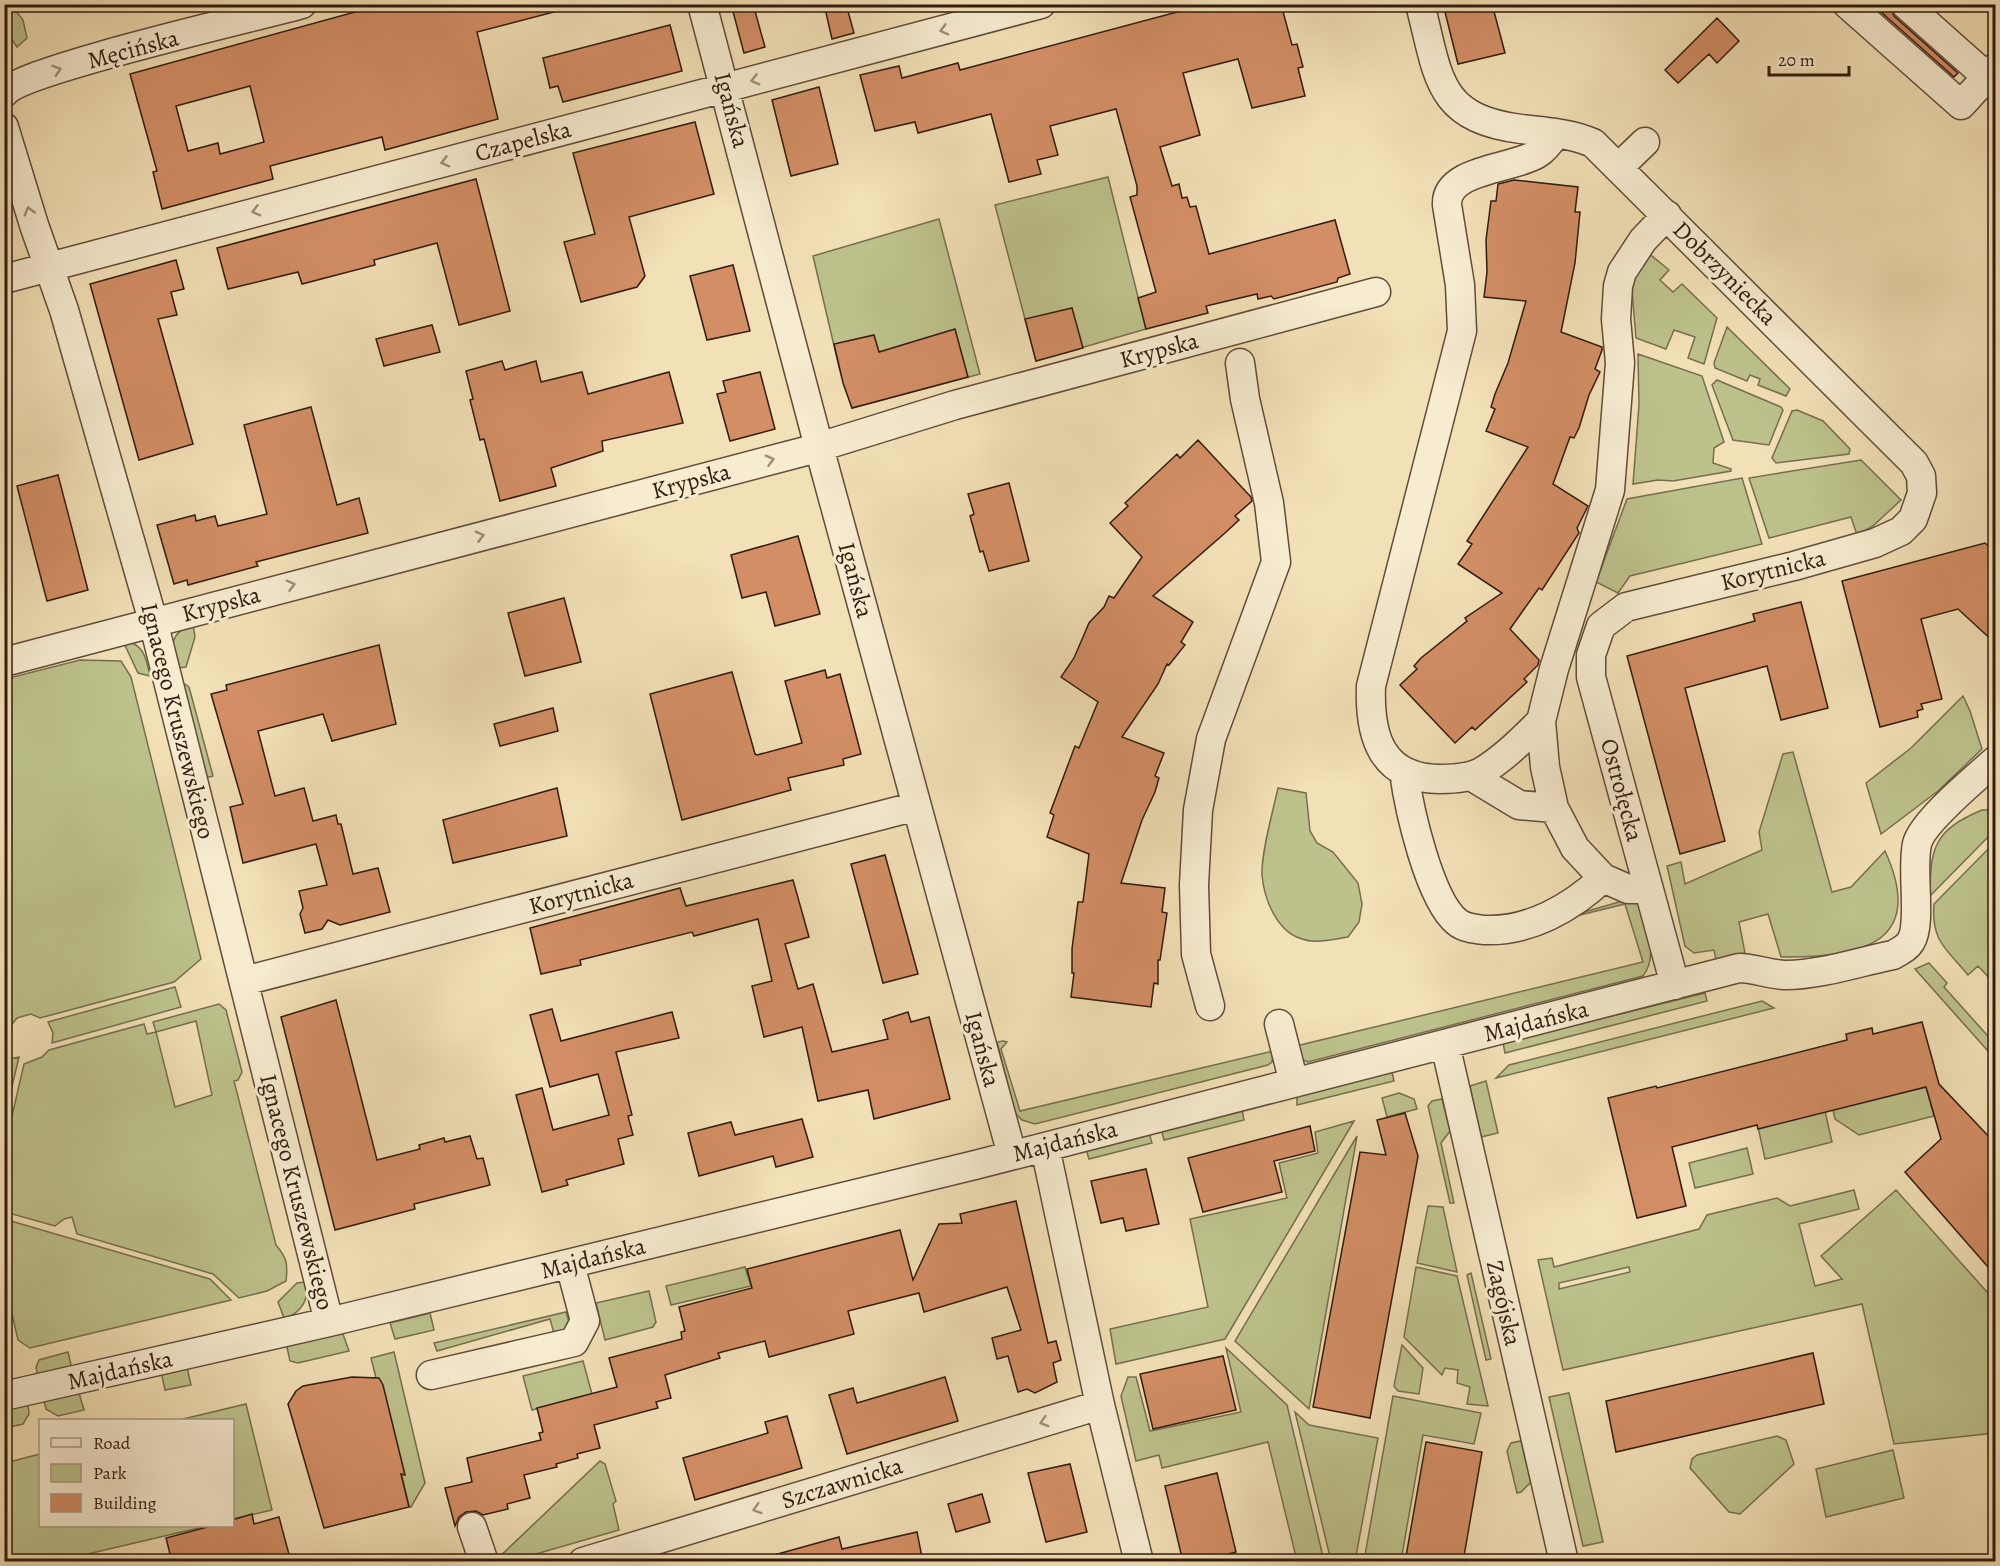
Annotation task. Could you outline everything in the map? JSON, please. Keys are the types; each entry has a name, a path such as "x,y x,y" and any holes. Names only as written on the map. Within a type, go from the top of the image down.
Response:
{"street":[{"name":"Męcińska","path":"4,93 11,86 25,80 71,65 302,4"},
{"name":"Igańska","path":"702,4 819,447 1012,1155"},
{"name":"Czapelska","path":"4,279 1041,4"},
{"name":"Dobrzyniecka","path":"1420,4 1440,77 1459,108 1493,125 1573,135 1593,143 1914,463 1921,476 1922,493 1913,519"},
{"path":"1847,4 1961,105 1991,72 1905,4"},
{"name":"Ignacego Kruszewskiego","path":"4,127 34,225 50,266 153,621 329,1322"},
{"path":"1541,721 1520,742 1480,772 1471,776 1425,779 1404,772 1387,759 1376,741 1370,704 1371,686 1462,331 1460,285 1447,205 1448,192 1452,185 1482,171 1513,164 1539,153 1556,133"},
{"path":"1619,167 1645,142"},
{"path":"1648,889 1628,890 1603,878 1575,848 1554,808 1545,767 1541,721 1557,658 1610,490 1620,363 1616,319 1618,286 1622,272 1643,240 1667,215"},
{"name":"Krypska","path":"4,662 819,447 955,405 1376,292"},
{"path":"1210,1006 1196,954 1194,885 1198,810 1211,739 1276,562 1269,503 1245,399 1240,363"},
{"name":"Korytnicka","path":"1626,607 1875,543 1901,531 1913,519"},
{"name":"Ostrołęcka","path":"1626,607 1601,626 1591,655 1592,677 1675,985"},
{"name":"Majdańska","path":"4,1396 329,1322 1045,1147 1739,968 1757,968 1782,975 1799,975 1893,955 1912,941 1916,925 1914,861 1917,841 1941,812 1995,760"},
{"path":"1404,772 1409,805 1434,886 1441,902 1461,925 1475,929 1513,929 1560,910 1603,878"},
{"path":"1471,776 1519,805 1554,808"},
{"name":"Korytnicka","path":"244,981 917,806"},
{"path":"1279,1024 1294,1083"},
{"name":"Zagójska","path":"1445,1044 1564,1562"},
{"path":"1045,1147 1100,1406 1139,1562"},
{"path":"431,1375 574,1342 585,1320 570,1264"},
{"name":"Szczawnicka","path":"583,1562 1100,1406"},
{"path":"472,1527 484,1562"}],"green space":[{"path":"5,4 11,5 23,20 27,38 17,47 5,29"},
{"path":"1108,177 1146,329 1036,361 995,205"},
{"path":"939,219 980,374 852,408 839,367 813,256"},
{"path":"1646,251 1669,270 1660,280 1673,292 1682,284 1717,318 1704,364 1688,358 1695,337 1674,330 1666,349 1636,338 1631,279"},
{"path":"1727,327 1790,389 1786,396 1758,385 1760,379 1750,375 1747,381 1715,368 1714,363"},
{"path":"1638,354 1702,376 1724,442 1714,448 1713,463 1731,469 1731,471 1673,481 1658,480 1633,484 1639,405"},
{"path":"1717,380 1781,407 1783,410 1769,445 1733,440 1712,385"},
{"path":"1797,410 1823,421 1850,449 1849,454 1776,463 1772,458 1792,411"},
{"path":"1861,460 1901,500 1873,526 1857,535 1851,517 1769,538 1749,478"},
{"path":"1742,478 1762,544 1630,576 1618,593 1596,582 1627,499"},
{"path":"193,624 195,637 186,667 178,668 173,647 175,637"},
{"path":"123,641 140,648 150,676 138,673"},
{"path":"80,660 121,661 131,677 201,959 174,982 40,1018 31,1014 17,1018 6,1032 10,1049 5,1051 5,679"},
{"path":"182,685 189,687 213,776 210,777 204,776"},
{"path":"1963,696 1982,749 1938,791 1881,834 1866,783 1911,748"},
{"path":"1793,752 1832,892 1851,887 1885,851 1896,883 1898,907 1891,926 1878,940 1859,949 1809,957 1781,957 1768,914 1739,922 1745,953 1716,960 1714,950 1694,953 1685,946 1667,866 1681,862 1685,884 1762,850 1759,832 1783,754"},
{"path":"1278,788 1306,793 1310,831 1317,843 1333,852 1358,883 1362,904 1359,922 1348,937 1319,941 1302,939 1285,929 1273,913 1263,884 1262,866"},
{"path":"1982,810 1995,810 1995,830 1930,896 1931,865 1944,833 1966,817"},
{"path":"1995,842 1995,984 1978,966 1968,975 1947,951 1935,927 1934,904"},
{"path":"1633,898 1638,899 1649,938 1650,958 1643,976 1308,1062 1303,1060 1292,1047 1643,962 1625,904 1535,926"},
{"path":"1929,963 1947,983 1944,987 1995,1044 1995,1059 1915,969"},
{"path":"175,987 181,1007 52,1043 53,1033 48,1022"},
{"path":"1705,993 1707,1001 1505,1053 1503,1043"},
{"path":"1762,1001 1774,1008 1496,1078 1509,1065"},
{"path":"219,1004 226,1010 242,1072 238,1080 234,1081 276,1245 285,1258 287,1266 286,1281 267,1291 239,1298 213,1274 77,1234 72,1217 64,1219 55,1226 5,1212 5,1146 24,1064 42,1057 49,1050 144,1024 147,1034 156,1032 153,1022","holes":["196,1021 212,1095 175,1107 156,1032"]},
{"path":"997,1042 1007,1042 1001,1049 1020,1111 1273,1051 1272,1062 1268,1065 1035,1124 1022,1120 1015,1113"},
{"path":"19,1057 5,1116 5,1060"},
{"path":"1392,1072 1394,1081 1297,1105 1297,1095"},
{"path":"1486,1081 1498,1133 1481,1137 1470,1086"},
{"path":"1926,1087 1934,1116 1859,1135 1835,1119 1833,1109"},
{"path":"1399,1093 1414,1099 1417,1109 1387,1117 1382,1098"},
{"path":"1442,1099 1450,1131 1441,1143 1454,1203 1450,1203 1428,1106 1432,1101"},
{"path":"1242,1109 1244,1120 1164,1140 1161,1129"},
{"path":"1825,1111 1832,1142 1765,1159 1758,1127"},
{"path":"1354,1121 1225,1339 1116,1364 1110,1329 1208,1307 1190,1219 1287,1198 1279,1163 1318,1153 1315,1132"},
{"path":"1149,1133 1152,1143 1089,1159 1086,1149"},
{"path":"1357,1136 1309,1409 1235,1341"},
{"path":"1747,1148 1753,1174 1695,1188 1689,1163"},
{"path":"1854,1190 1859,1209 1799,1224 1815,1286 1842,1279 1821,1256 1896,1190 1995,1301 1995,1433 1894,1444 1862,1304 1563,1370 1538,1260 1552,1258 1554,1267 1699,1229 1707,1215 1777,1198 1790,1206","holes":["1629,1267 1630,1272 1559,1289 1559,1283"]},
{"path":"1428,1206 1443,1207 1457,1272 1417,1263"},
{"path":"4,1219 210,1279 231,1300 30,1348 18,1340 5,1284"},
{"path":"745,1267 751,1286 671,1305 666,1286"},
{"path":"1416,1267 1457,1276 1488,1406 1467,1404 1470,1387 1457,1383 1458,1370 1445,1368 1442,1375 1404,1337"},
{"path":"1471,1273 1491,1359 1486,1360 1467,1275"},
{"path":"305,1282 306,1294 303,1305 295,1313 284,1318 278,1302 297,1283"},
{"path":"649,1291 656,1322 653,1327 605,1340 596,1303"},
{"path":"566,1312 571,1328 555,1337 550,1319 437,1351 434,1343"},
{"path":"430,1313 434,1330 395,1339 390,1323"},
{"path":"343,1334 349,1351 298,1363 290,1361 286,1343"},
{"path":"1402,1345 1423,1368 1419,1394 1398,1391 1394,1386"},
{"path":"1226,1348 1287,1405 1324,1561 1297,1561 1268,1442 1162,1468 1159,1455 1136,1461 1121,1396 1128,1377 1136,1377 1150,1431 1241,1412"},
{"path":"68,1352 72,1369 38,1377 36,1367 39,1360"},
{"path":"394,1352 425,1483 411,1507 379,1379 376,1378 371,1358"},
{"path":"583,1361 592,1394 532,1410 523,1376"},
{"path":"187,1367 191,1385 165,1390 162,1376 164,1372"},
{"path":"79,1393 84,1410 58,1416 46,1409 44,1401"},
{"path":"1569,1393 1603,1542 1583,1546 1549,1397"},
{"path":"1393,1396 1481,1413 1474,1444 1423,1435 1401,1561 1364,1561"},
{"path":"28,1404 29,1414 23,1424 5,1428 4,1410"},
{"path":"246,1404 272,1510 234,1519 234,1419 183,1419"},
{"path":"1295,1412 1309,1425 1378,1438 1355,1561 1331,1561"},
{"path":"1777,1436 1786,1440 1794,1464 1740,1514 1729,1512 1690,1468 1692,1459 1697,1455"},
{"path":"1521,1441 1531,1482 1517,1493 1507,1451 1511,1443"},
{"path":"1893,1450 1904,1498 1826,1517 1816,1469"},
{"path":"39,1454 39,1527 203,1527 58,1561 5,1561 5,1463"},
{"path":"600,1461 605,1464 616,1501 613,1504 619,1530 512,1561 494,1562"}],"building":[{"path":"384,4 553,4 554,12 477,32 498,119 385,150 382,137 270,166 273,179 162,209 153,172 157,171 130,74","holes":["250,86 264,142 220,154 218,143 188,151 176,106"]},
{"path":"731,4 753,4 765,47 744,53"},
{"path":"824,4 846,4 854,33 832,39"},
{"path":"1207,4 1281,4 1292,45 1297,44 1303,67 1298,68 1305,96 1252,108 1238,59 1183,73 1200,135 1160,147 1172,186 1179,184 1182,198 1187,197 1190,207 1196,206 1209,254 1335,220 1350,274 1338,278 1337,282 1274,299 1271,296 1258,299 1257,294 1206,306 1208,313 1146,329 1138,298 1156,292 1130,197 1137,195 1137,186 1116,109 1050,126 1058,155 1037,160 1041,174 1009,182 991,114 918,133 915,122 875,131 860,75 899,66 902,78 958,63 960,70"},
{"path":"1443,4 1492,4 1505,53 1458,64"},
{"path":"1872,4 1889,4 1894,16 1958,73 1954,77"},
{"path":"1717,18 1739,41 1717,63 1709,54 1678,83 1665,70"},
{"path":"670,25 682,71 563,102 558,86 550,88 543,58"},
{"path":"819,87 838,164 791,176 772,100"},
{"path":"695,122 714,194 629,217 645,276 637,287 581,302 564,242 595,234 573,153"},
{"path":"476,179 510,311 459,325 437,243 374,260 375,265 302,284 298,272 228,289 217,248"},
{"path":"1514,180 1578,187 1575,212 1580,212 1575,263 1561,332 1602,347 1602,350 1595,369 1600,372 1589,395 1579,428 1574,438 1570,437 1553,484 1588,506 1577,528 1579,533 1542,590 1539,588 1510,629 1539,660 1538,665 1524,679 1527,682 1475,730 1472,727 1455,743 1400,685 1417,669 1414,666 1421,658 1467,621 1465,618 1502,593 1458,564 1472,544 1467,541 1528,447 1486,431 1495,409 1491,407 1495,394 1508,363 1526,301 1484,297 1487,272 1486,240 1491,201 1496,201 1498,184"},
{"path":"176,260 184,289 171,292 177,315 158,319 193,444 139,460 90,284"},
{"path":"733,265 750,331 707,340 690,276"},
{"path":"1072,308 1083,348 1036,361 1025,319"},
{"path":"432,325 440,352 384,366 376,339"},
{"path":"955,329 968,377 852,408 843,383 834,344 874,335 879,352"},
{"path":"502,361 505,370 536,361 541,382 582,372 588,394 669,372 683,423 602,441 603,451 551,468 556,486 500,501 484,439 480,440 470,400 473,399 466,371"},
{"path":"760,372 775,429 730,441 717,394 726,392 723,381"},
{"path":"311,407 337,505 359,498 368,533 256,562 258,566 188,585 187,580 174,584 157,525 195,515 196,521 215,516 218,526 267,514 244,425"},
{"path":"1198,440 1251,497 1252,501 1235,516 1239,520 1153,596 1193,622 1181,642 1185,645 1169,665 1167,664 1158,684 1122,737 1164,753 1155,776 1159,778 1155,792 1142,820 1121,883 1165,888 1162,912 1167,913 1160,960 1158,960 1158,984 1154,983 1151,1007 1071,997 1074,973 1072,973 1072,949 1078,902 1083,902 1089,854 1047,837 1054,815 1050,813 1075,746 1079,748 1098,702 1061,677 1074,658 1089,623 1104,607 1109,596 1114,598 1142,557 1110,523 1128,506 1125,503 1177,454 1180,458"},
{"path":"58,475 88,590 47,601 17,486"},
{"path":"1009,483 1029,561 989,571 983,551 980,552 970,516 974,514 968,494"},
{"path":"798,536 820,614 775,626 766,592 742,598 731,555"},
{"path":"1985,543 1995,552 1995,643 1958,609 1921,619 1942,699 1921,704 1923,709 1917,711 1918,717 1880,727 1842,581"},
{"path":"564,598 581,662 525,676 508,613"},
{"path":"1801,602 1828,708 1781,720 1767,666 1685,688 1725,841 1680,854 1627,656 1755,621 1753,614"},
{"path":"379,645 396,724 332,741 323,714 258,731 275,796 304,788 313,821 336,815 338,824 341,824 353,874 378,868 390,912 340,925 328,920 322,929 305,933 300,914 303,908 299,891 327,885 316,844 243,863 230,807 243,804 211,694 227,690 226,685"},
{"path":"825,670 827,678 840,674 861,754 843,759 844,765 788,778 791,790 682,820 650,694 732,672 757,755 802,743 785,681"},
{"path":"553,708 558,731 500,746 494,724"},
{"path":"557,788 567,836 453,863 443,820"},
{"path":"885,855 918,974 883,983 851,864"},
{"path":"793,880 809,937 785,944 798,989 813,984 832,1052 888,1039 883,1020 908,1012 911,1022 929,1017 950,1099 874,1119 868,1090 818,1101 802,1027 764,1037 752,986 772,981 758,919 694,936 692,932 580,960 581,965 541,974 530,928 680,888 686,906"},
{"path":"336,1000 377,1160 420,1149 419,1145 444,1138 445,1142 470,1136 477,1159 483,1158 490,1185 414,1204 415,1209 335,1230 281,1017"},
{"path":"552,1009 561,1041 672,1012 679,1038 616,1052 632,1115 628,1116 633,1135 618,1139 624,1164 566,1180 568,1185 542,1192 516,1095 542,1088 553,1130 609,1115 598,1074 550,1087 530,1015"},
{"path":"1922,1022 1939,1084 1995,1143 1995,1275 1905,1172 1941,1139 1926,1087 1758,1129 1757,1125 1672,1147 1686,1206 1637,1218 1608,1098 1656,1086 1657,1088 1847,1040 1846,1034 1872,1028 1873,1034"},
{"path":"1405,1113 1418,1156 1370,1418 1313,1407 1360,1152 1386,1155 1377,1120"},
{"path":"802,1119 813,1157 776,1167 773,1156 699,1176 688,1133 731,1122 735,1135"},
{"path":"1310,1126 1315,1151 1274,1161 1282,1192 1203,1212 1188,1158"},
{"path":"1146,1169 1159,1224 1126,1231 1123,1218 1101,1223 1091,1181"},
{"path":"1016,1201 1048,1343 1056,1341 1061,1360 1053,1363 1057,1382 1035,1393 1027,1389 1018,1392 1008,1356 997,1359 992,1338 1021,1330 1007,1287 924,1312 919,1293 848,1311 854,1334 769,1357 765,1341 718,1353 720,1358 665,1375 671,1398 656,1402 658,1408 594,1425 600,1448 577,1454 578,1458 556,1464 557,1467 524,1475 530,1498 507,1504 508,1509 483,1515 476,1511 466,1512 459,1517 455,1526 445,1488 472,1482 467,1458 541,1440 539,1433 543,1432 537,1408 617,1387 609,1358 682,1339 681,1332 685,1331 679,1307 752,1288 747,1269 900,1230 913,1280 939,1224 962,1223 960,1214"},
{"path":"1813,1353 1824,1404 1616,1452 1606,1401"},
{"path":"1223,1356 1236,1410 1153,1429 1140,1374"},
{"path":"352,1377 379,1378 383,1385 405,1475 401,1474 409,1507 324,1528 288,1404 296,1391 303,1386"},
{"path":"945,1377 958,1421 847,1454 829,1395 853,1388 857,1403"},
{"path":"787,1416 802,1468 695,1500 683,1458 768,1433 765,1422"},
{"path":"1426,1442 1482,1452 1463,1562 1405,1562"},
{"path":"1070,1464 1087,1532 1046,1542 1028,1473"},
{"path":"1217,1473 1236,1552 1198,1562 1183,1562 1165,1486"},
{"path":"982,1494 990,1522 956,1532 948,1504"},
{"path":"252,1514 254,1524 279,1517 291,1562 172,1562 166,1538 207,1527 234,1527 234,1519"},
{"path":"917,1532 923,1562 775,1562 774,1555 839,1537 842,1549"}]}
